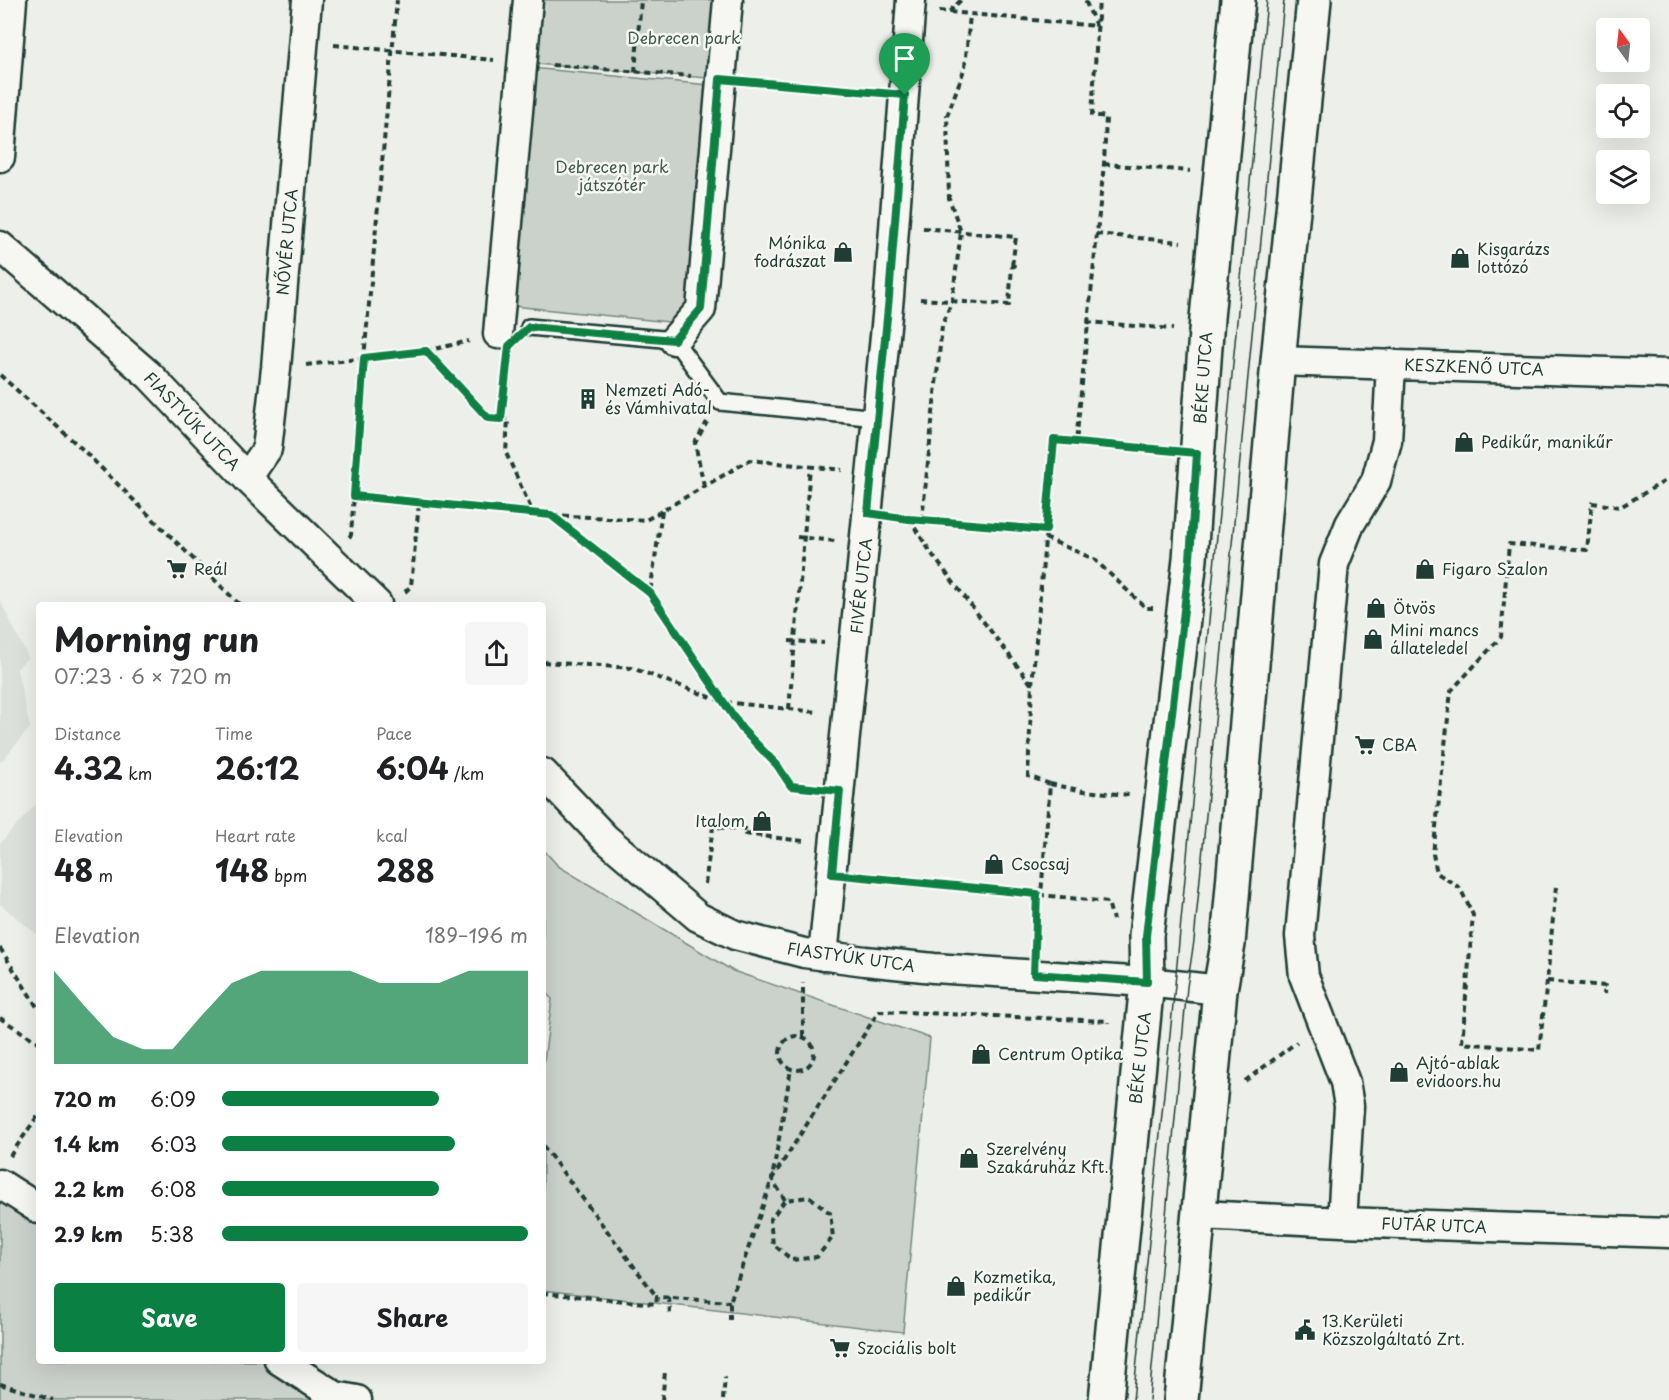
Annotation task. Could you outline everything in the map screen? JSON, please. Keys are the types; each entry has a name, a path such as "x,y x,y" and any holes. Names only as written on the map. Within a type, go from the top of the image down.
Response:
{"main road":[{"name":"BÉKE UTCA","path":"1106,1400 1147,982 1146,936 1190,559 1197,453 1238,0"},
{"path":"1181,1400 1220,990 1228,944 1278,361 1314,0"}],"street":[{"path":"0,157 12,0"},
{"name":"NŐVÉR UTCA","path":"247,478 267,449 307,0"},
{"path":"498,334 528,0"},
{"path":"674,340 701,309 728,0"},
{"name":"FIVÉR UTCA","path":"814,955 832,874 889,297 912,0"},
{"name":"FIASTYÚK UTCA","path":"0,246 150,376 247,478 330,558 388,601"},
{"name":"KESZKENŐ UTCA","path":"1278,361 1669,374"},
{"path":"1342,1222 1348,1106 1345,1082 1304,976 1300,936 1334,564 1350,524 1376,481 1387,441 1391,364"},
{"name":"FIASTYÚK UTCA","path":"546,776 605,838 698,917 735,935 814,955 934,968 1147,982 1220,990"},
{"path":"3,1173 36,1206"},
{"name":"FUTÁR UTCA","path":"1200,1215 1669,1233"},
{"path":"285,1364 334,1396 357,1400"}],"lane":[{"path":"529,327 674,340 720,402 877,418"}],"path":[{"path":"330,558 351,535 364,358 397,0"},
{"path":"635,72 641,0"},
{"path":"948,12 961,0"},
{"path":"1085,0 1096,26"},
{"path":"1076,442 1090,273 1104,164 1106,117 1092,115 1099,0"},
{"path":"938,11 1096,26"},
{"path":"922,520 942,326 952,301 961,232 950,198 947,116 965,67 970,15"},
{"path":"303,43 905,95"},
{"path":"1104,164 1222,174"},
{"path":"889,297 1009,305 1016,237 895,226"},
{"path":"1096,234 1215,246"},
{"path":"1012,266 1018,266"},
{"path":"1087,322 1174,329 1175,322"},
{"path":"501,419 509,346 529,327"},
{"path":"276,368 426,351 498,334"},
{"path":"426,351 488,418 508,419 506,453 533,514"},
{"path":"0,375 81,448 238,602"},
{"path":"704,486 695,443 720,402"},
{"path":"1161,797 1084,791 1050,784 1028,776 1032,685 1054,440 1197,453"},
{"path":"354,496 533,514 646,520 750,460 872,474"},
{"path":"789,709 810,467"},
{"path":"1556,887 1539,1050 1462,1042 1473,915 1460,888 1437,873 1433,854 1451,691 1501,637 1509,544 1587,550 1592,503 1620,507 1665,481"},
{"path":"388,601 411,586 419,503"},
{"path":"650,593 662,510"},
{"path":"868,513 909,519 1046,530"},
{"path":"551,515 650,593 742,729 777,765 791,786 840,791"},
{"path":"909,519 934,557 1032,685"},
{"path":"1045,538 1094,559 1146,608 1184,610"},
{"path":"546,662 632,668 724,702 848,715"},
{"path":"1034,974 1050,784"},
{"path":"698,917 706,880 712,827 745,829 745,834 835,844"},
{"path":"832,874 1108,902 1113,923"},
{"path":"0,948 36,1005"},
{"path":"803,1036 814,955"},
{"path":"1546,981 1605,986 1604,994"},
{"path":"772,1179 879,1011 1108,1021"},
{"path":"0,1018 36,1041"},
{"path":"1212,1081 1245,1081 1305,1037 1324,1029"},
{"path":"803,1036 813,1045 813,1059 805,1069 791,1069 781,1060 780,1047 789,1037 803,1036"},
{"path":"730,1320 730,1302 772,1179 791,1069"},
{"path":"3,1173 36,1119"},
{"path":"546,1150 657,1297 656,1304 546,1293"},
{"path":"772,1179 785,1200"},
{"path":"810,1197 830,1213 833,1237 817,1257 792,1260 772,1245 770,1220 785,1200 810,1197"},
{"path":"657,1297 730,1302"},
{"path":"669,1297 670,1315"},
{"path":"662,1400 665,1372"},
{"path":"723,1400 725,1377"},
{"path":"0,1384 53,1400"}],"shaded area":[{"path":"0,600 28,657 17,669 30,728 0,763"},
{"path":"36,804 36,934 0,904 0,843"}],"green space":[{"name":"Debrecen park","path":"530,0 728,0 720,79 523,63"},
{"name":"Debrecen park játszótér","path":"531,68 709,85 690,302 669,322 513,306"},
{"path":"546,852 558,866 733,971 930,1038 903,1332 546,1290 546,1046 552,999 546,993"},
{"path":"0,1184 36,1207 36,1364 285,1364 357,1400 0,1400"}],"tram line":[{"path":"1133,1400 1175,985 1267,0"},
{"path":"1149,1400 1187,987 1194,941 1284,0"}],"place":[{"name":"Mónika fodrászat","path":"843,252"},
{"name":"Kisgarázs lottózó","path":"1460,258"},
{"name":"Nemzeti Adó- és Vámhivatal","path":"588,399"},
{"name":"Pedikűr, manikűr","path":"1464,442"},
{"name":"Reál","path":"177,569"},
{"name":"Figaro Szalon","path":"1425,569"},
{"name":"Ötvös","path":"1376,608"},
{"name":"Mini mancs állateledel","path":"1373,639"},
{"name":"CBA","path":"1365,745"},
{"name":"Italom","path":"762,821"},
{"name":"Csocsaj","path":"994,864"},
{"name":"Centrum Optika","path":"981,1054"},
{"name":"Ajtó-ablak evidoors.hu","path":"1399,1072"},
{"name":"Szerelvény Szakáruház Kft.","path":"969,1158"},
{"name":"Kozmetika, pedikűr","path":"956,1286"},
{"name":"13.Kerületi Közszolgáltató Zrt.","path":"1305,1330"},
{"name":"Szociális bolt","path":"840,1348"}],"route":[{"path":"720,79 905,95 889,297 868,513 909,519 1046,530 1054,440 1197,453 1190,559 1146,936 1147,982 1034,974 1037,894 832,874 840,791 791,786 777,765 742,729 650,593 551,515 354,496 364,358 426,351 488,418 501,419 509,346 529,327 674,340 701,309 720,79"}]}
